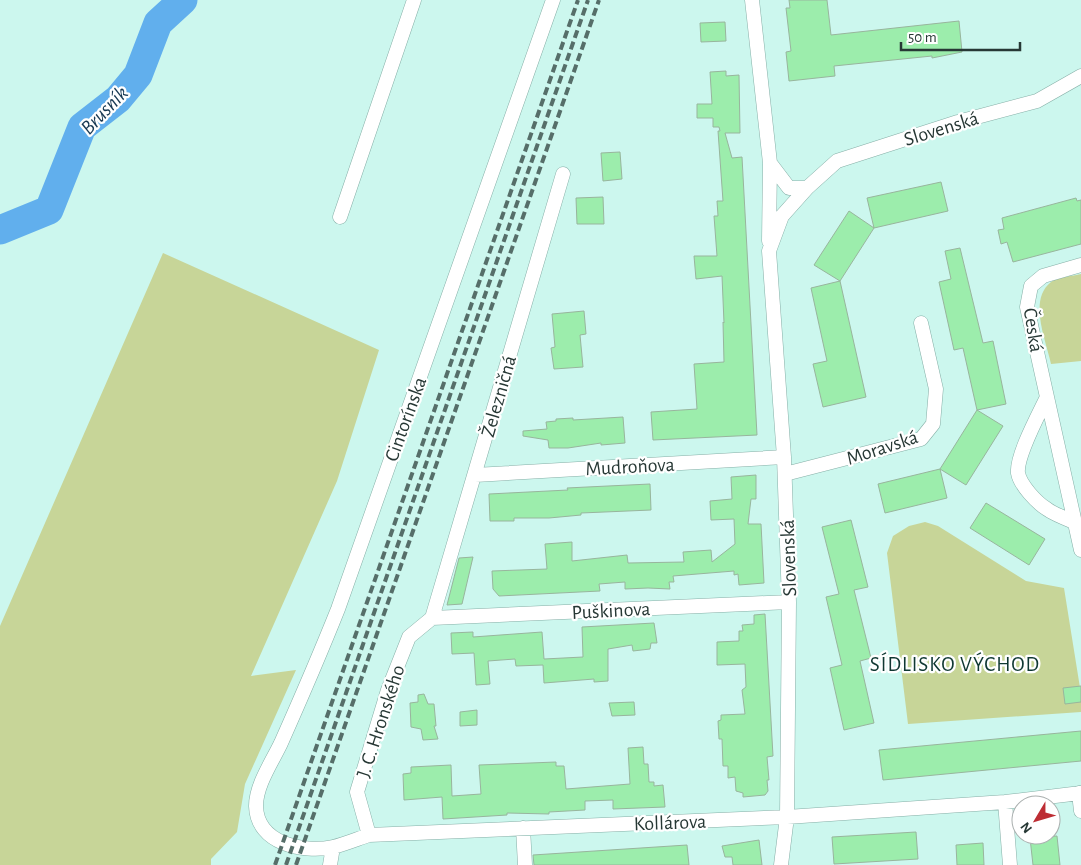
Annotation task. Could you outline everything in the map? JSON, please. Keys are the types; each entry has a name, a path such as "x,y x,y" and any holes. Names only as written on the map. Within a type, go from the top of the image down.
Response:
{"street":[{"path":"340,217 414,0"},
{"name":"Cintorínska","path":"265,832 257,816 256,806 260,786 308,682 338,609 552,0"},
{"name":"Slovenská","path":"752,0 770,163 769,251 785,474 789,602 787,818 781,865"},
{"name":"Slovenská","path":"769,251 782,216 807,188 837,161 958,122 1037,101 1081,76"},
{"path":"770,163 789,188 807,188"},
{"name":"Železničná","path":"432,618 476,475 563,174"},
{"name":"Česká","path":"1081,265 1043,276 1031,286 1027,307 1081,550"},
{"name":"Moravská","path":"785,474 921,439 933,424 936,389 921,323"},
{"path":"1047,397 1027,438 1018,473 1026,490 1047,510 1075,523"},
{"name":"Mudroňova","path":"476,475 784,457"},
{"name":"Puškinova","path":"432,618 789,602"},
{"name":"J. C. Hronského","path":"369,836 358,792 388,690 409,637 432,618"},
{"path":"1080,793 1081,811"},
{"name":"Kollárova","path":"265,832 288,844 315,849 333,847 369,836 787,818 1005,802 1080,793"},
{"path":"1005,802 1010,865"},
{"path":"523,828 524,865"},
{"path":"330,865 333,847"}],"green space":[{"path":"163,253 379,350 337,481 251,676 296,670 245,784 237,832 211,859 211,865 0,865 0,626"},
{"path":"1081,274 1081,361 1051,364 1040,321 1041,299 1044,290 1054,280"},
{"path":"925,522 938,526 1026,581 1064,588 1081,694 1081,712 908,724 887,553 893,536 909,526"}],"building":[{"path":"789,0 827,0 831,35 959,21 962,52 932,58 932,56 834,66 835,76 789,81 786,52 791,51 786,8 790,8"},
{"path":"725,22 726,41 701,42 700,23"},
{"path":"726,71 726,76 739,75 740,133 725,133 732,158 742,157 757,435 653,440 651,412 697,409 694,364 724,362 722,276 696,279 694,256 717,256 714,216 718,216 717,201 723,201 719,127 713,127 713,118 697,118 697,104 712,104 710,72"},
{"path":"620,152 622,179 603,181 601,153"},
{"path":"941,182 948,211 874,228 867,198"},
{"path":"603,197 604,224 577,224 576,198"},
{"path":"1076,198 1077,201 1081,200 1081,244 1013,262 1007,242 1001,244 998,230 1004,229 1002,218"},
{"path":"849,211 874,228 840,281 814,265"},
{"path":"960,248 983,343 993,341 1006,404 977,410 963,348 954,350 939,282 951,279 945,251"},
{"path":"840,281 866,397 823,407 813,364 827,361 811,288"},
{"path":"584,311 586,334 580,335 583,367 554,369 551,348 555,347 552,314"},
{"path":"977,410 1003,426 966,485 940,469"},
{"path":"623,417 625,443 601,445 601,443 568,448 549,448 548,440 523,436 523,431 547,429 546,422 556,421 556,419 573,418 573,420"},
{"path":"940,469 947,498 885,513 878,484"},
{"path":"756,475 756,499 751,499 748,524 761,524 764,583 739,585 738,574 734,575 734,571 673,576 674,582 669,582 670,589 625,589 625,582 599,584 600,591 499,596 493,589 492,571 547,569 545,544 572,542 572,561 627,555 628,563 684,562 683,552 711,550 712,562 735,544 734,519 711,520 710,501 732,499 731,477"},
{"path":"650,484 651,510 581,513 581,515 549,518 514,518 514,521 490,521 489,494"},
{"path":"986,503 1045,539 1029,565 970,528"},
{"path":"851,520 868,587 854,590 871,658 860,661 874,723 844,730 830,668 842,665 826,597 839,594 822,527"},
{"path":"473,557 462,604 447,605 459,558"},
{"path":"765,614 773,756 767,757 768,791 765,795 743,797 743,793 736,791 735,777 728,778 728,766 723,766 722,739 719,739 718,721 721,720 721,715 745,714 742,690 746,687 745,664 717,665 717,642 739,641 739,631 743,631 742,625 754,624 754,615"},
{"path":"654,623 657,643 651,643 650,649 633,651 632,645 608,649 608,681 594,682 594,679 544,683 543,665 516,666 515,659 488,661 490,684 476,685 474,653 452,654 451,633 473,632 473,637 542,632 544,659 583,657 582,627"},
{"path":"1081,686 1081,702 1065,704 1063,688"},
{"path":"424,694 428,704 434,704 436,726 434,726 438,739 423,740 421,729 411,727 410,703 418,702 418,695"},
{"path":"634,702 635,715 612,716 609,703"},
{"path":"477,710 477,725 460,726 460,712"},
{"path":"1081,731 1081,761 883,780 879,750"},
{"path":"643,747 644,764 648,764 649,782 654,782 654,786 663,785 665,807 613,809 613,800 585,801 585,810 549,812 549,814 507,813 507,815 443,819 442,797 404,800 403,774 411,773 411,767 451,765 452,796 481,794 479,765 556,762 556,766 564,766 566,789 630,784 628,748"},
{"path":"916,832 918,859 834,864 832,837"},
{"path":"759,840 762,865 733,865 732,857 725,857 722,846"},
{"path":"983,843 984,865 957,865 956,845"},
{"path":"687,845 689,865 534,865 533,855"},
{"path":"1031,845 1058,845 1060,865 1033,865"}],"waterway":[{"name":"Brusník","path":"0,230 49,210 82,127 118,99 138,75 158,23 183,0"}],"railway":[{"path":"275,865 578,0"},
{"path":"286,865 588,0"},
{"path":"296,865 599,0"}],"district":[{"name":"SÍDLISKO VÝCHOD","path":"955,664"}]}
